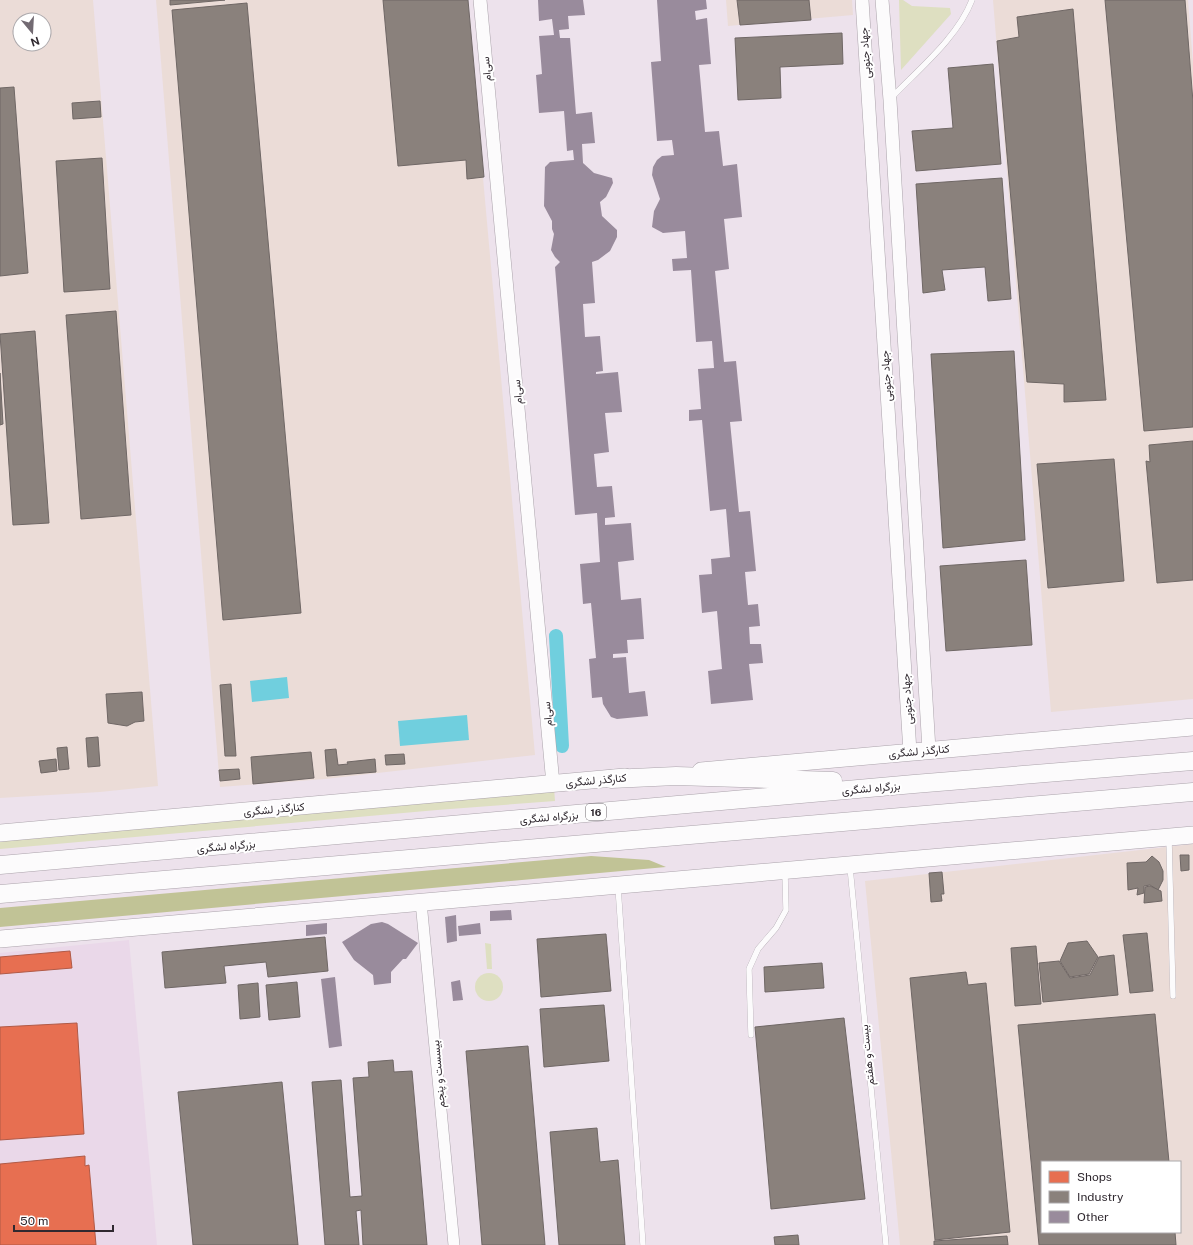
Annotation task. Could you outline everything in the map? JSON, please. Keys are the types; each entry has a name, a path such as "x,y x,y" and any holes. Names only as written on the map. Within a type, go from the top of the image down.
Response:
{"highway":[{"name":"بزرگراه لشگری","path":"0,865 914,784 1193,761"},
{"path":"611,779 676,776 914,784"},
{"path":"0,894 1193,792"}],"main road":[{"name":"کنارگذر لشگری","path":"0,833 1193,727"},
{"path":"0,939 1193,835"}],"street":[{"name":"سی‌ام","path":"480,0 553,784"},
{"name":"جهاد جنوبی","path":"862,0 910,752"},
{"name":"جهاد جنوبی","path":"882,0 890,100 930,750"},
{"name":"بیسست و پنجم","path":"422,902 454,1245"}],"lane":[{"path":"890,100 954,32 967,14 972,0"},
{"path":"1169,837 1173,996"},
{"name":"بیست و هفتم","path":"850,865 886,1245"},
{"path":"751,1035 748,969 758,949 776,928 786,910 787,892 785,870"},
{"path":"618,885 643,1245"}],"shaded area":[{"path":"0,0 93,0 158,786 100,792 0,798"},
{"path":"156,0 467,0 535,755 325,779 220,787"},
{"path":"726,0 852,0 853,15 728,26"},
{"path":"993,0 1188,0 1193,64 1193,699 1051,712"},
{"path":"1193,844 1193,1245 900,1245 865,881"},
{"path":"129,940 157,1245 0,1245 0,953"}],"green space":[{"path":"899,0 903,0 912,6 950,8 951,14 901,70"},
{"path":"554,788 555,801 437,810 0,849 0,838"},
{"path":"591,856 649,860 666,867 0,927 0,908"},
{"path":"485,943 491,944 492,969 487,969"},
{"path":"489,973 499,977 503,987 499,997 489,1001 479,997 475,987 479,977"}],"water":[{"path":"287,677 289,698 252,702 250,681"},
{"path":"467,715 469,740 400,746 398,721"}],"building: Shops":[{"path":"70,951 72,968 0,974 0,957"},
{"path":"77,1023 84,1134 0,1140 0,1027"},
{"path":"85,1156 85,1166 89,1165 96,1245 0,1245 0,1164"}],"building: Industry":[{"path":"170,0 225,0 170,5"},
{"path":"383,0 468,0 484,177 467,179 466,160 398,166"},
{"path":"737,0 809,0 811,20 740,25"},
{"path":"1105,0 1185,0 1193,102 1193,427 1144,431"},
{"path":"247,3 301,613 223,620 172,10"},
{"path":"1073,9 1106,400 1064,402 1064,384 1027,382 997,41 1019,37 1017,17"},
{"path":"842,33 843,64 780,67 781,98 738,100 735,38"},
{"path":"993,64 1001,164 916,171 912,131 953,128 948,68"},
{"path":"14,87 28,273 0,276 0,88"},
{"path":"100,101 101,117 73,119 72,103"},
{"path":"102,158 110,289 64,292 56,161"},
{"path":"1002,178 1011,299 988,301 985,267 942,270 945,290 923,293 916,184"},
{"path":"116,311 131,515 81,519 66,315"},
{"path":"35,331 49,523 13,525 0,334"},
{"path":"1014,351 1025,540 943,548 931,354"},
{"path":"0,373 3,424 0,425"},
{"path":"1193,441 1193,580 1157,583 1146,461 1150,462 1149,445"},
{"path":"1114,459 1124,581 1048,588 1037,464"},
{"path":"1026,560 1032,645 946,651 940,566"},
{"path":"231,684 236,756 225,756 220,685"},
{"path":"142,692 144,721 135,722 127,726 108,723 106,694"},
{"path":"98,737 100,766 88,767 86,738"},
{"path":"67,747 69,769 59,770 57,748"},
{"path":"336,749 338,765 348,764 347,762 375,759 376,772 327,776 325,750"},
{"path":"311,752 314,778 253,784 251,757"},
{"path":"404,754 405,764 386,765 385,755"},
{"path":"56,759 57,771 41,773 39,761"},
{"path":"239,769 240,779 220,781 219,770"},
{"path":"1180,855 1189,855 1189,870 1181,871"},
{"path":"1152,856 1159,862 1163,871 1163,880 1158,890 1150,885 1144,886 1144,893 1137,895 1138,888 1128,890 1127,863 1146,862"},
{"path":"942,872 944,894 941,894 942,901 931,902 929,873"},
{"path":"1150,886 1161,891 1162,901 1144,903 1145,887"},
{"path":"1147,933 1153,991 1130,993 1123,935"},
{"path":"606,934 611,991 541,997 537,939"},
{"path":"325,937 328,971 268,977 266,962 224,966 226,983 165,988 162,952"},
{"path":"1087,941 1098,957 1089,974 1070,977 1060,961 1068,943"},
{"path":"1036,946 1041,1004 1015,1006 1011,948"},
{"path":"1114,955 1118,995 1043,1002 1039,963 1059,961 1070,978 1090,975 1099,957"},
{"path":"822,963 824,988 765,992 764,967"},
{"path":"966,972 968,985 986,983 1010,1232 935,1240 910,978"},
{"path":"297,982 300,1017 269,1020 266,985"},
{"path":"258,983 260,1017 240,1019 238,985"},
{"path":"604,1005 609,1061 544,1067 540,1009"},
{"path":"1155,1014 1169,1161 1041,1161 1041,1233 1175,1233 1176,1245 1039,1245 1018,1025"},
{"path":"844,1018 865,1199 771,1209 755,1027"},
{"path":"528,1046 545,1245 482,1245 466,1051"},
{"path":"393,1060 394,1072 412,1071 427,1245 363,1245 361,1210 356,1211 359,1245 325,1245 312,1082 341,1080 350,1197 362,1196 353,1078 369,1077 368,1062"},
{"path":"282,1082 298,1245 193,1245 178,1092"},
{"path":"597,1128 600,1162 618,1160 625,1245 559,1245 550,1132"},
{"path":"798,1235 799,1245 775,1245 774,1237"},
{"path":"1007,1236 1008,1245 934,1245 934,1241"}],"building: Other":[{"path":"538,0 583,0 585,15 568,16 569,29 559,30 560,38 570,38 576,114 592,112 595,143 582,144 583,163 594,173 612,178 613,183 606,197 600,202 602,216 617,230 617,237 610,251 598,260 592,262 595,303 583,304 585,337 600,336 603,371 596,372 596,374 618,372 622,412 605,413 609,452 594,454 597,487 612,486 615,517 605,518 605,525 631,523 634,560 618,562 621,600 641,598 644,639 627,640 628,653 613,654 613,658 626,657 629,693 645,691 648,716 617,719 611,717 603,704 602,697 592,698 589,659 596,658 591,603 583,604 580,564 600,562 597,513 575,515 555,267 560,262 551,250 554,234 552,229 552,221 544,206 545,167 550,162 574,160 573,150 567,151 564,111 539,113 536,75 542,74 539,36 554,35 552,19 539,21"},
{"path":"657,0 706,0 707,9 695,11 696,20 707,18 711,64 699,65 705,132 719,131 723,166 737,164 742,217 724,219 729,269 715,271 724,362 736,361 742,421 730,422 739,512 750,511 756,571 745,572 748,605 758,604 760,626 749,627 750,644 761,644 763,663 749,664 753,700 711,704 708,671 722,669 717,611 702,613 699,575 712,574 711,559 730,557 726,509 710,511 702,420 689,421 689,410 701,409 698,369 714,368 712,341 696,342 691,270 673,271 672,259 687,258 685,231 663,233 652,227 654,211 660,199 652,175 653,167 657,160 662,156 674,155 672,140 657,141 651,62 661,61"},
{"path":"511,910 512,920 490,921 490,911"},
{"path":"456,915 457,941 447,943 445,917"},
{"path":"382,922 388,924 418,943 406,959 403,959 391,972 391,983 374,985 373,975 354,960 342,942 371,924"},
{"path":"327,923 327,934 306,936 306,925"},
{"path":"480,923 481,934 459,936 458,926"},
{"path":"335,977 342,1046 329,1048 321,979"},
{"path":"460,980 463,1000 453,1001 451,982"}],"waterway":[{"path":"556,636 562,746"}]}
